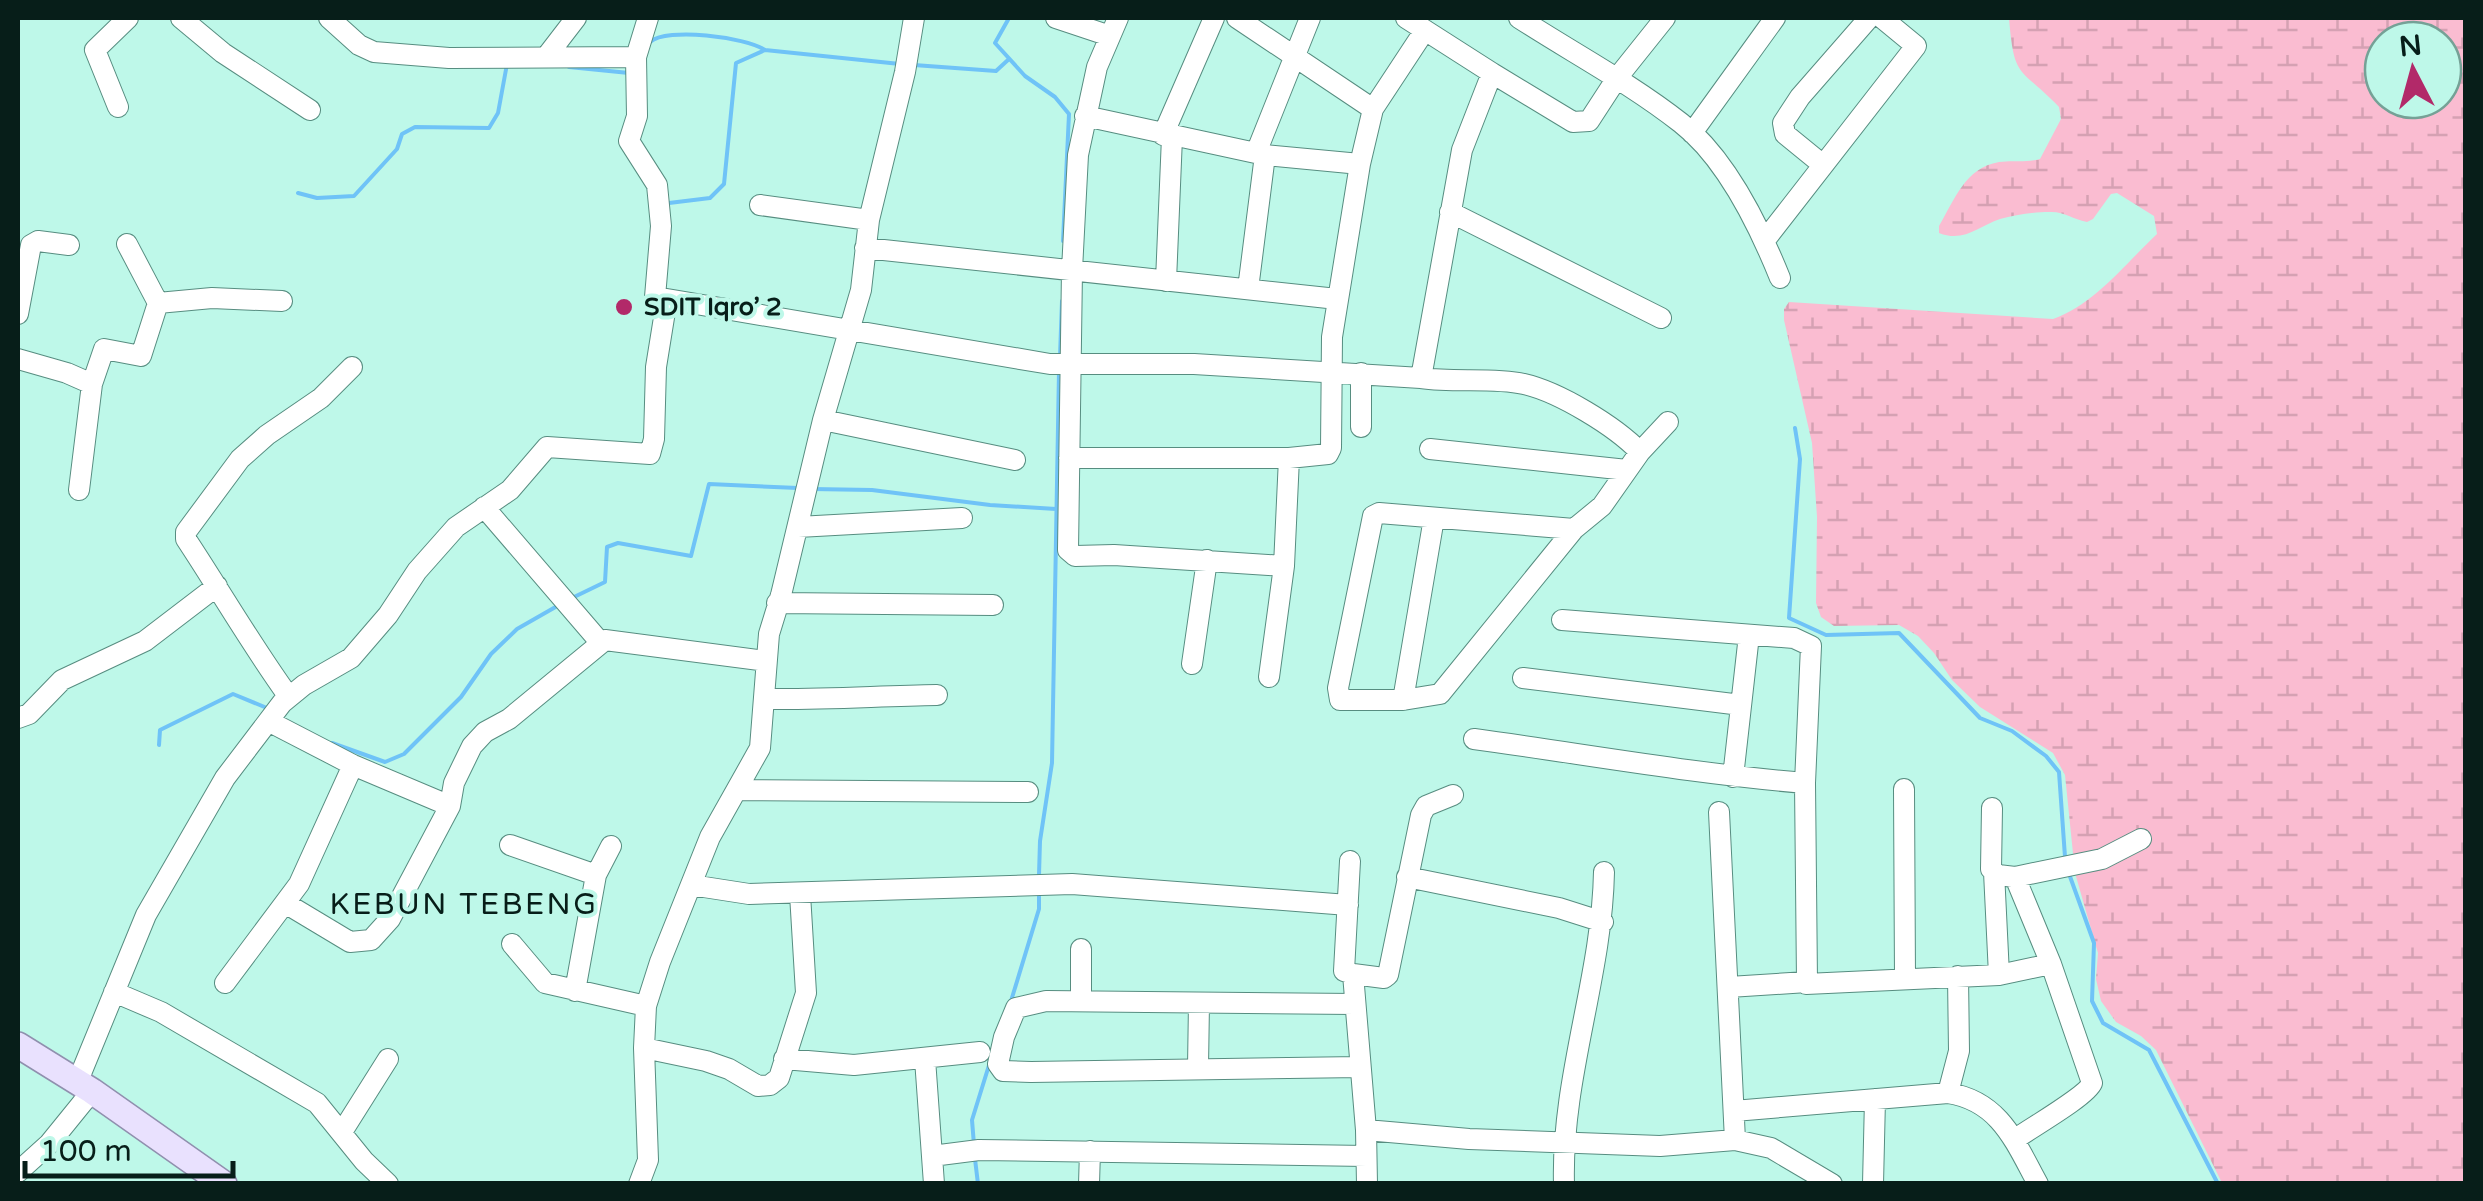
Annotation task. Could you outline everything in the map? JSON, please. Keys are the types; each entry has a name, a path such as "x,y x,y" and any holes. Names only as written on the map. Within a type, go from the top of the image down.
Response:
{"main road":[{"path":"21,1051 84,1087 224,1184"}],"street":[{"path":"118,107 96,50 128,18"},
{"path":"181,18 223,53 310,110"},
{"path":"329,18 359,45 374,52 449,58 635,59"},
{"path":"546,57 576,18"},
{"path":"648,18 635,59 636,116 629,141 657,185 660,226 654,298 1063,364 1194,364 1520,383 1544,390 1625,437 1640,452"},
{"path":"639,1184 648,1160 646,1006 710,838 760,748 766,661 777,603 860,290 868,220 914,18"},
{"path":"1056,18 1114,27 1096,67 1078,155 1063,364 1069,458 1068,550 1072,554 1284,566"},
{"path":"1166,281 1168,136 1214,18"},
{"path":"1236,18 1373,109"},
{"path":"1248,289 1261,154 1293,55 1310,18"},
{"path":"1406,18 1573,122 1583,124 1665,18"},
{"path":"1692,133 1775,18"},
{"path":"1823,165 1785,134 1783,122 1869,18"},
{"path":"1765,240 1916,46 1882,18"},
{"path":"1532,21 1692,133 1749,208 1780,278"},
{"path":"1069,458 1318,458 1328,454 1330,373 1338,299 1360,164 1373,109 1425,30"},
{"path":"1422,378 1462,150 1492,72"},
{"path":"1085,116 1261,154 1360,164"},
{"path":"760,204 868,220"},
{"path":"1450,212 1661,318"},
{"path":"18,314 31,245 38,240 69,246"},
{"path":"79,490 92,384 104,350 141,356 158,303 127,244"},
{"path":"865,248 1338,299"},
{"path":"158,303 212,298 282,302"},
{"path":"18,1172 49,1144 84,1087 114,992 146,915 225,778 278,711 351,658 446,538 510,490 547,448 650,454 654,440 656,367 666,300"},
{"path":"18,359 92,384"},
{"path":"352,368 321,398 240,459 192,521 186,539 251,644 278,711 353,765 450,806"},
{"path":"1360,373 1361,428"},
{"path":"823,420 1015,460"},
{"path":"1574,529 1378,513 1371,520 1337,695 1340,700 1403,700 1440,694 1574,529 1602,506 1640,452 1668,422"},
{"path":"1430,450 1627,470"},
{"path":"1269,676 1284,566 1289,458"},
{"path":"484,507 600,642"},
{"path":"798,527 962,518"},
{"path":"1403,700 1434,518"},
{"path":"1192,664 1206,560"},
{"path":"18,718 28,714 62,680 145,641 217,586"},
{"path":"777,603 993,605"},
{"path":"1562,620 1794,638 1810,646 1805,783 1806,984"},
{"path":"1734,777 1749,635"},
{"path":"284,903 350,942 371,940 390,919 450,806 458,772 472,746 600,642 629,641 766,661"},
{"path":"1524,678 1741,705"},
{"path":"764,699 936,695"},
{"path":"1474,739 1734,777 1805,783"},
{"path":"225,983 299,884 353,765"},
{"path":"1904,789 1905,978"},
{"path":"739,790 1028,792"},
{"path":"1350,861 1344,971 1384,978 1388,975 1426,806 1452,795"},
{"path":"1992,808 1990,857 1999,975"},
{"path":"1719,812 1735,1140"},
{"path":"1994,872 2015,878 2102,859 2141,839"},
{"path":"510,846 596,875"},
{"path":"575,990 596,875 611,846"},
{"path":"1564,1184 1562,1140 1603,922 1604,872"},
{"path":"1407,877 1559,908 1603,922"},
{"path":"2014,1140 2092,1087 2051,964 2015,878"},
{"path":"691,885 750,894 800,894 1038,884 1348,906"},
{"path":"644,1048 706,1061 764,1086 779,1078 806,992 800,894"},
{"path":"512,944 540,980 646,1006"},
{"path":"1081,949 1081,1001"},
{"path":"1729,987 1999,975 2051,964"},
{"path":"1352,974 1367,1184"},
{"path":"1948,1093 1959,1051 1958,976"},
{"path":"114,992 161,1012 280,1079 326,1110 364,1161 388,1184"},
{"path":"1355,1004 1046,1001 1016,1008 1004,1037 999,1068 1031,1072 1360,1067"},
{"path":"1198,1067 1200,1002"},
{"path":"784,1059 854,1065 980,1052"},
{"path":"924,1058 934,1184"},
{"path":"342,1132 388,1059"},
{"path":"1734,1111 1948,1093 1968,1096 1988,1107 2014,1140 2038,1184"},
{"path":"1873,1184 1875,1099"},
{"path":"1366,1130 1660,1146 1735,1140 1772,1148 1832,1184"},
{"path":"932,1156 974,1151 1366,1156"},
{"path":"1089,1184 1090,1151"}],"green space":[{"path":"2009,18 2465,18 2465,1183 2222,1183 2156,1050 2116,1022 2101,1001 2096,979 2098,953 2075,873 2065,775 2053,753 1980,707 1952,680 1918,636 1899,625 1834,626 1821,617 1816,603 1817,517 1812,443 1784,320 1789,302 2053,319 2096,294 2157,234 2154,216 2117,193 2111,194 2087,222 2059,213 2037,213 2000,219 1964,235 1939,233 1939,226 1969,178 1987,165 2040,159 2061,119 2059,107 2021,70 2013,52"}],"waterway":[{"path":"1009,18 995,43 1025,76 1055,97 1069,114 1063,241"},
{"path":"650,42 672,35 706,36 741,41 765,50 900,64"},
{"path":"669,203 710,198 724,184 736,63 765,50"},
{"path":"914,65 996,71 1009,59"},
{"path":"298,193 317,198 354,196 397,149 402,134 415,127 489,128 498,113 507,64"},
{"path":"569,67 629,73"},
{"path":"1060,356 1062,301"},
{"path":"1039,875 1052,763 1059,371"},
{"path":"1795,428 1800,459 1789,618 1826,635 1899,633 1980,718 2012,731 2046,756 2059,772 2065,857"},
{"path":"572,598 605,582 607,547 618,543 691,556 709,484 798,488"},
{"path":"812,489 872,490 1056,509"},
{"path":"332,743 385,762 404,754 461,697 491,654 517,629 559,605"},
{"path":"159,745 160,730 233,694 267,708"},
{"path":"2068,871 2094,943 2092,1001 2103,1023 2149,1050 2218,1184"},
{"path":"1011,1001 1039,909 1039,890"},
{"path":"974,1145 972,1120 990,1062"},
{"path":"975,1159 978,1184"}],"place":[{"name":"SDIT Iqro’ 2","path":"624,307"}],"district":[{"name":"KEBUN TEBENG","path":"464,904"}]}
